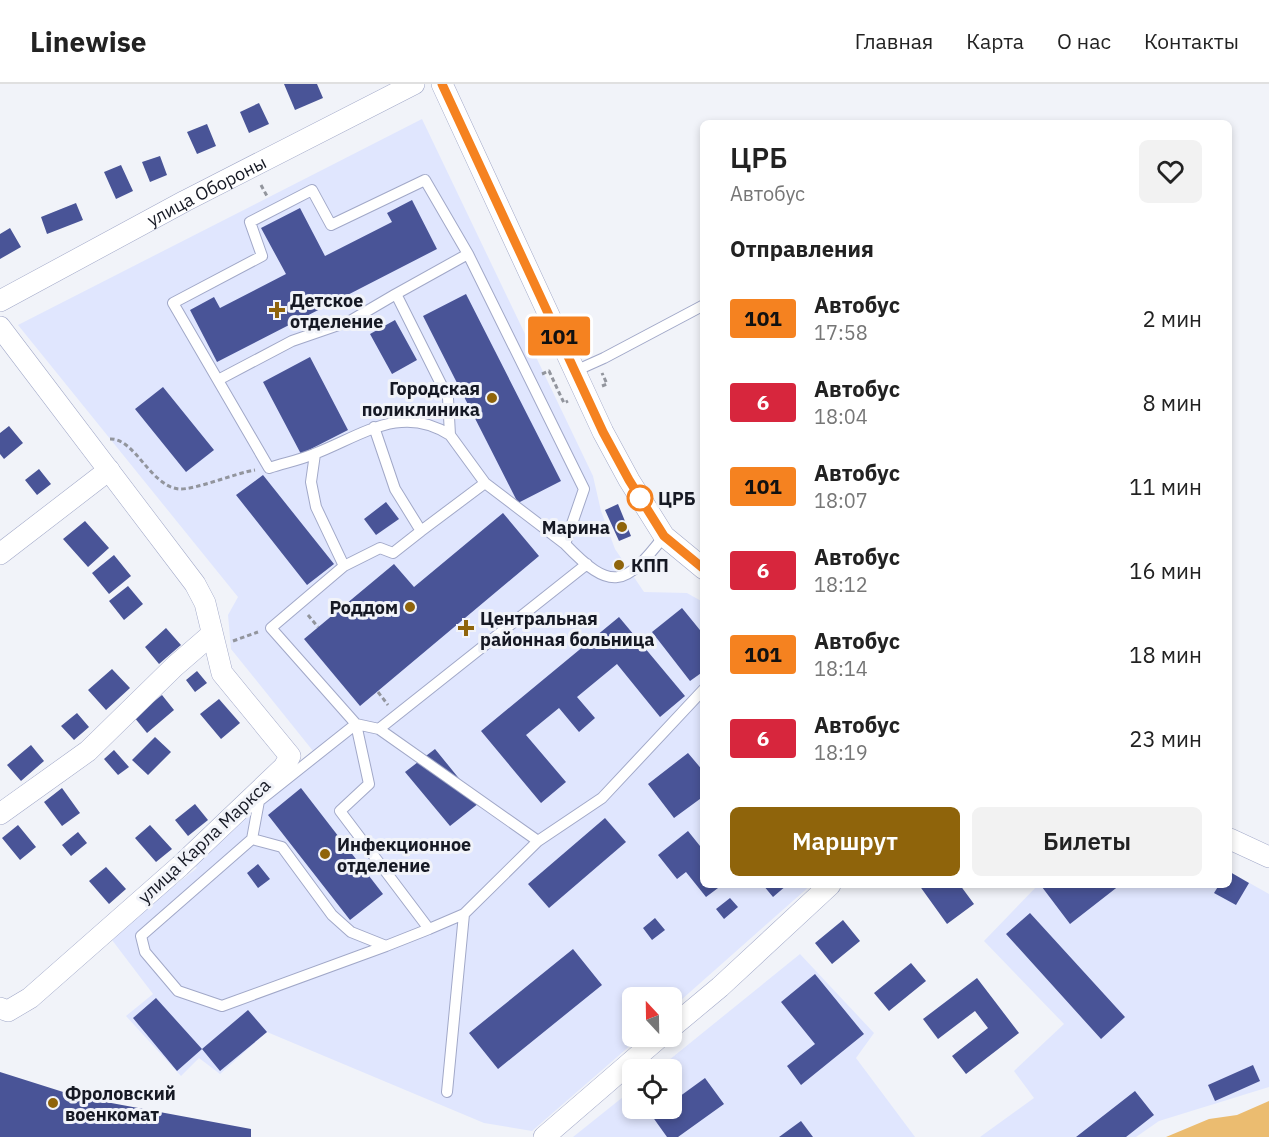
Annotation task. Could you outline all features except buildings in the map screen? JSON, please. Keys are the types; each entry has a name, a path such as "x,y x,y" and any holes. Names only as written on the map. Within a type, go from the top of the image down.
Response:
{"street":[{"name":"улица Обороны","path":"0,301 414,84"},
{"path":"442,84 575,371 629,480 664,536 700,565"},
{"name":"улица Карла Маркса","path":"0,327 195,584 204,603 222,673 290,756 284,767 180,866 30,998 8,1011 0,1008"},
{"path":"0,554 109,470"},
{"path":"0,814 88,751 166,674 213,639"},
{"path":"1232,840 1269,857"},
{"path":"682,1019 720,987 827,888"},
{"path":"544,1137 648,1047"}],"lane":[{"path":"565,544 584,489 468,254 425,180 332,225 312,190 273,209 250,222 262,256 173,303 269,468 315,454 374,427 399,422 424,422 450,435 485,483 606,578 621,578 639,565 664,536"},
{"path":"218,380 291,341 350,321 468,254"},
{"path":"396,294 448,398 450,435"},
{"path":"575,371 700,307"},
{"path":"374,427 394,489 421,531"},
{"path":"315,454 311,483 316,507 344,566"},
{"path":"429,929 340,811 369,784 356,724 271,628 344,566 380,548 393,553 485,483"},
{"path":"379,729 587,564"},
{"path":"356,724 259,801 252,839 141,936 145,952 178,991 222,1006 386,946 464,914 538,841 603,798 700,695"},
{"path":"356,724 379,729 538,841"},
{"path":"252,839 282,846 332,915 351,932 386,946"},
{"path":"447,1092 464,914"}],"path":[{"path":"252,167 273,209"},
{"path":"95,452 112,438 125,445 162,484 181,489 241,472 269,468"},
{"path":"213,639 230,642 271,628"}],"shaded area":[{"name":"Центральная районная больница","path":"422,119 593,476 601,511 615,549 644,592 687,593 700,600 700,888 808,888 682,999 682,987 622,987 622,1047 629,1047 532,1131 484,1123 267,1032 220,1074 199,1058 181,1076 126,1016 153,994 109,936 197,868 186,857 313,751 231,649 228,615 238,597 18,325"},
{"path":"1232,873 1269,894 1269,1087 1159,1121 1136,1137 980,1137 1034,1098 1014,1071 1064,1024 984,941 1035,888 1232,888"},
{"path":"800,954 874,1033 856,1058 915,1137 573,1137 622,1098 622,1119 682,1119 682,1059 670,1059"},
{"path":"1269,1101 1269,1137 1166,1137 1209,1119 1237,1115"}],"bus line":[{"name":"101","path":"442,84 603,432 629,480 664,536 700,566"}],"place":[{"name":"Детское отделение","path":"277,310"},
{"name":"Городская поликлиника","path":"492,398"},
{"name":"ЦРБ","path":"640,498"},
{"name":"Марина","path":"622,527"},
{"name":"КПП","path":"619,565"},
{"name":"Роддом","path":"410,607"},
{"name":"Центральная районная больница","path":"466,628"},
{"name":"Инфекционное отделение","path":"325,854"},
{"name":"Фроловский военкомат","path":"53,1103"}]}
